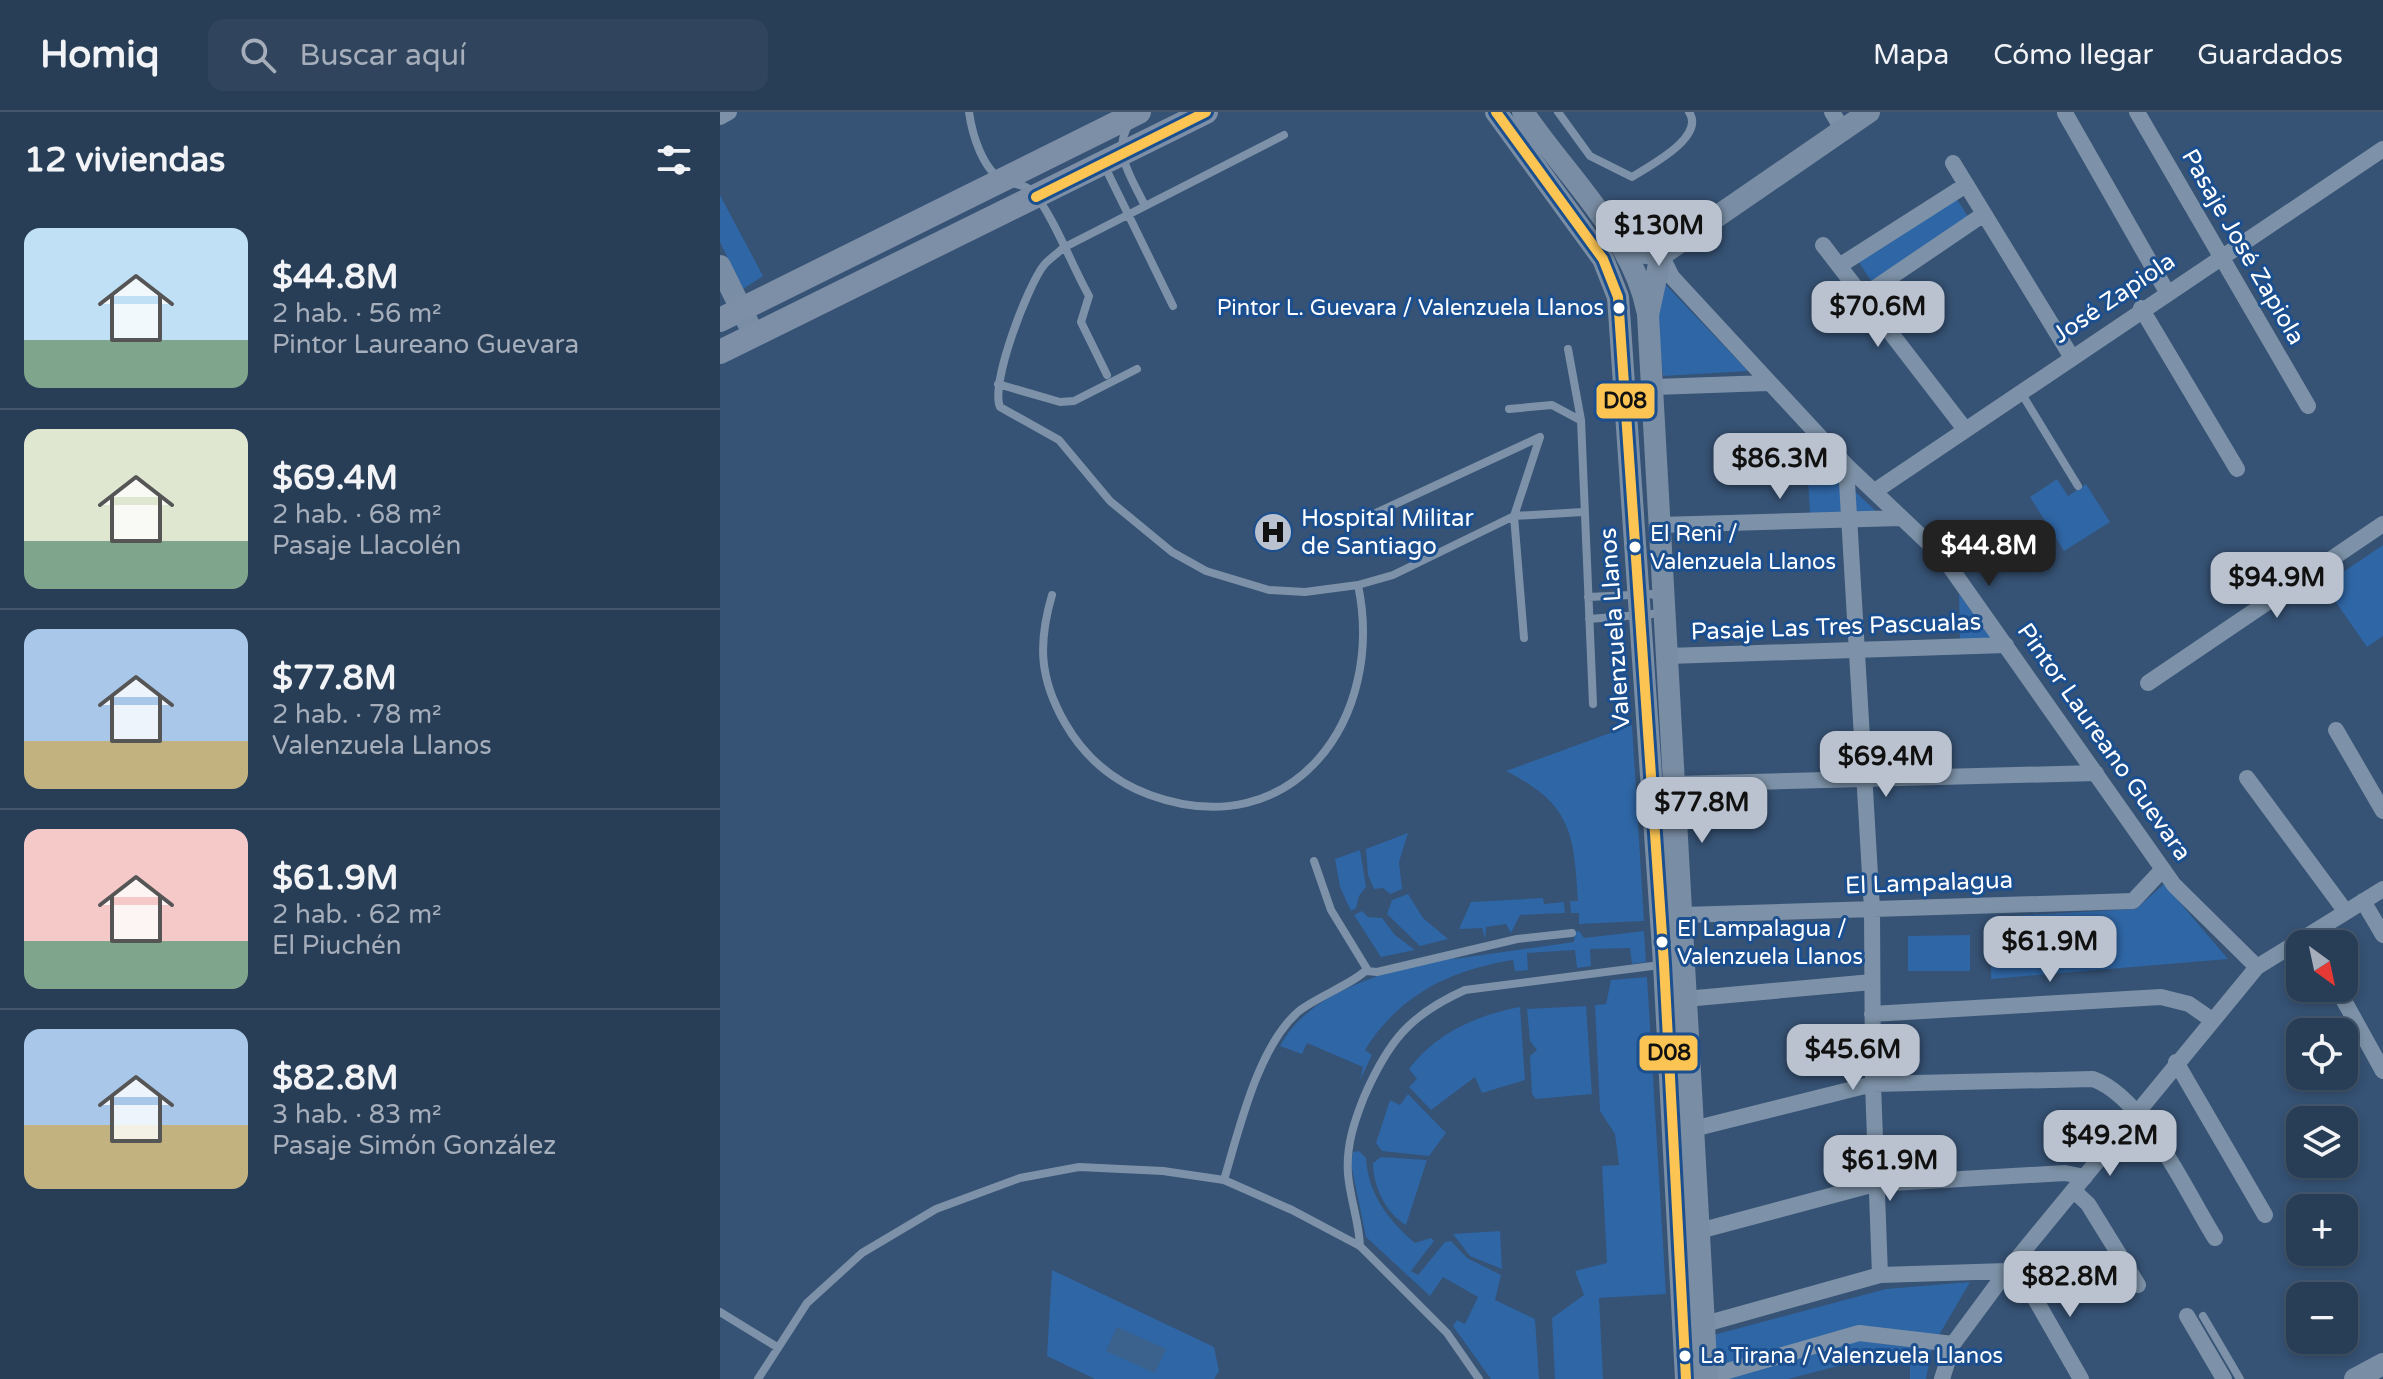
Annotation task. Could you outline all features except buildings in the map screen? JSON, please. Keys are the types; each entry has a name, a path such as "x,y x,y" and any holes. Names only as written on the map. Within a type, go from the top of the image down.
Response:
{"main road":[{"path":"730,314 1139,112"},
{"path":"720,352 1206,112"},
{"name":"Valenzuela Llanos","path":"1496,112 1603,259 1620,308 1638,603 1674,964 1700,1378"},
{"path":"1523,112 1619,243 1638,279 1648,315"},
{"path":"1619,243 1639,252 1661,255 1837,121 1869,112"},
{"name":"Valenzuela Llanos","path":"1661,255 1648,315 1683,915 1674,964 1685,999 1705,1324 1700,1378"},
{"path":"720,266 730,314 754,335"},
{"path":"2355,1379 2383,1364"}],"street":[{"path":"720,117 729,112"},
{"name":"Pasaje José Zapiola","path":"2137,112 2308,406"},
{"path":"2065,113 2167,292"},
{"name":"José Zapiola","path":"1875,491 2141,308 2383,149"},
{"path":"1953,163 2071,356"},
{"path":"1839,266 1966,185"},
{"path":"1863,296 1984,214"},
{"path":"1823,245 1964,428"},
{"name":"Pintor Laureano Guevara","path":"1661,255 1672,277 1768,383 1846,465 1943,557 2174,885 2257,967"},
{"path":"2141,308 2237,469"},
{"path":"1654,387 1768,383"},
{"path":"1846,465 1872,909 1875,1184 1880,1275"},
{"path":"1660,525 1901,518"},
{"path":"2148,683 2383,524"},
{"name":"Pasaje Las Tres Pascualas","path":"1668,656 2006,645"},
{"path":"2336,730 2383,811"},
{"path":"1675,784 2096,773"},
{"path":"2247,778 2346,912"},
{"name":"El Lampalagua","path":"1683,915 2133,901 2163,869"},
{"path":"2322,930 2383,889"},
{"path":"2363,901 2383,935"},
{"path":"1942,1379 1953,1344 2010,1267 2257,967 2286,952"},
{"path":"1685,999 1872,982"},
{"path":"1872,1014 2161,997 2189,1004 2212,1020"},
{"path":"2345,1002 2383,1071"},
{"path":"2176,1062 2265,1215"},
{"path":"1693,1129 1873,1084 2093,1079 2109,1087 2137,1112 2215,1238"},
{"path":"1699,1231 1875,1184 2065,1173 2085,1177"},
{"path":"2074,1191 2088,1204 2138,1285"},
{"path":"1705,1324 1880,1275 2010,1267"},
{"path":"2010,1267 2081,1379"},
{"path":"2195,1316 2224,1379"},
{"path":"1700,1378 1859,1333 1953,1344"}],"lane":[{"path":"969,112 978,147 1001,180 1024,186 1036,197 1089,296 1081,322 1107,375"},
{"path":"1139,112 1112,159 1128,214 1173,306"},
{"path":"1558,112 1577,141 1600,164 1632,177 1683,143 1692,128 1689,112"},
{"path":"1284,135 1063,248 1043,266 1011,340 998,384 1000,407 1059,440 1110,501 1172,552 1206,571 1269,590 1305,592 1358,585 1393,575 1514,516 1583,512"},
{"path":"1553,155 1577,141"},
{"path":"1112,159 1145,206"},
{"path":"1568,349 1581,420 1593,704"},
{"path":"998,384 1060,402 1074,401 1137,369"},
{"path":"2020,391 2078,486"},
{"path":"1509,409 1552,405 1581,420"},
{"path":"1376,513 1540,437 1514,516 1524,638"},
{"path":"1052,595 1041,633 1043,652 1053,699 1076,743 1103,770 1130,787 1174,803 1206,807 1237,804 1284,787 1314,764 1341,732 1356,697 1365,652 1366,629 1358,585"},
{"path":"1589,619 1638,603 1653,594 1666,609"},
{"path":"1588,597 1666,609"},
{"path":"1314,861 1331,910 1367,971"},
{"path":"1224,1180 1256,1083 1281,1032 1291,1018 1316,999 1367,971 1377,972 1517,939 1572,933"},
{"path":"1360,1246 1360,1224 1348,1174 1353,1123 1380,1059 1411,1022 1436,1002 1465,990 1674,964"},
{"path":"758,1379 807,1303 862,1253 936,1209 1020,1178 1079,1167 1163,1171 1224,1180 1292,1210 1360,1246 1447,1333 1479,1379"},
{"path":"720,1312 777,1347"},
{"path":"2195,1316 2240,1379"}],"shaded area":[{"path":"720,195 763,276 743,289 720,242"},
{"path":"1956,198 1971,221 1873,284 1858,261"},
{"path":"1665,284 1748,371 1663,376 1656,311"},
{"path":"1806,446 1877,512 1810,513"},
{"path":"2057,479 2068,496 2086,484 2110,522 2064,551 2030,497"},
{"path":"2383,545 2383,636 2367,647 2324,585"},
{"path":"1959,594 1992,639 1960,641"},
{"path":"1632,725 1644,921 1579,924 1579,913 1571,913 1570,901 1578,901 1574,856 1565,822 1544,796 1506,771"},
{"path":"1408,833 1399,862 1402,889 1390,894 1383,888 1374,889 1368,875 1366,849"},
{"path":"1360,850 1366,887 1359,896 1356,908 1351,911 1340,887 1335,859"},
{"path":"2164,884 2228,959 1991,979 1992,917 2136,909"},
{"path":"1408,894 1423,918 1448,939 1420,946 1387,914 1392,900"},
{"path":"1543,898 1544,904 1564,902 1565,913 1520,915 1511,933 1506,924 1486,927 1485,939 1482,928 1459,929 1471,902"},
{"path":"1362,911 1368,917 1382,918 1395,935 1415,950 1381,957 1354,915"},
{"path":"1579,931 1584,938 1644,931 1646,962 1632,964 1630,948 1590,949 1591,966 1577,968 1575,950 1527,953 1528,970 1515,971 1513,960 1447,978 1410,1000 1379,1031 1365,1050 1372,1055 1360,1080 1363,1067 1307,1043 1302,1054 1280,1046 1294,1026 1312,1009 1356,984 1452,953 1454,959 1574,942 1575,932"},
{"path":"1970,935 1970,971 1908,971 1908,936"},
{"path":"1647,977 1666,1294 1599,1298 1603,1379 1555,1379 1552,1318 1584,1295 1575,1271 1607,1263 1602,1166 1619,1165 1615,1134 1600,1111 1595,1005 1606,1004 1611,980"},
{"path":"1586,1006 1592,1094 1536,1099 1532,1094 1530,1056 1537,1050 1530,1041 1527,1009"},
{"path":"1520,1007 1525,1080 1482,1093 1475,1077 1431,1110 1409,1087 1417,1079 1409,1069 1432,1045 1473,1021"},
{"path":"1408,1094 1446,1133 1429,1156 1382,1151 1376,1143 1390,1100 1400,1105"},
{"path":"1359,1151 1366,1158 1375,1195 1396,1225 1415,1243 1431,1238 1434,1241 1411,1271 1418,1275 1445,1242 1451,1241 1467,1258 1501,1275 1495,1300 1535,1319 1539,1379 1491,1379 1453,1326 1457,1320 1465,1324 1478,1297 1443,1277 1430,1296 1366,1237 1351,1164 1353,1152"},
{"path":"1381,1157 1427,1160 1406,1225 1386,1206 1378,1189 1373,1163"},
{"path":"1500,1231 1502,1269 1470,1256 1453,1234"},
{"path":"1052,1270 1214,1347 1219,1371 1214,1379 1095,1379 1047,1356"},
{"path":"1970,1282 1932,1347 1926,1379 1910,1379 1910,1365 1865,1359 1788,1379 1707,1379 1706,1337 1886,1289"},
{"path":"1117,1327 1166,1349 1155,1373 1106,1351"}],"transit line":[{"name":"D08","path":"1036,197 1206,112"},
{"name":"D08","path":"1496,112 1603,259 1618,297 1664,964 1686,1379"}],"place":[{"name":"Pintor L. Guevara / Valenzuela Llanos","path":"1619,308"},
{"name":"Hospital Militar de Santiago","path":"1273,532"},
{"name":"El Reni / Valenzuela Llanos","path":"1635,547"},
{"name":"El Lampalagua / Valenzuela Llanos","path":"1662,942"},
{"name":"La Tirana / Valenzuela Llanos","path":"1685,1356"}]}
